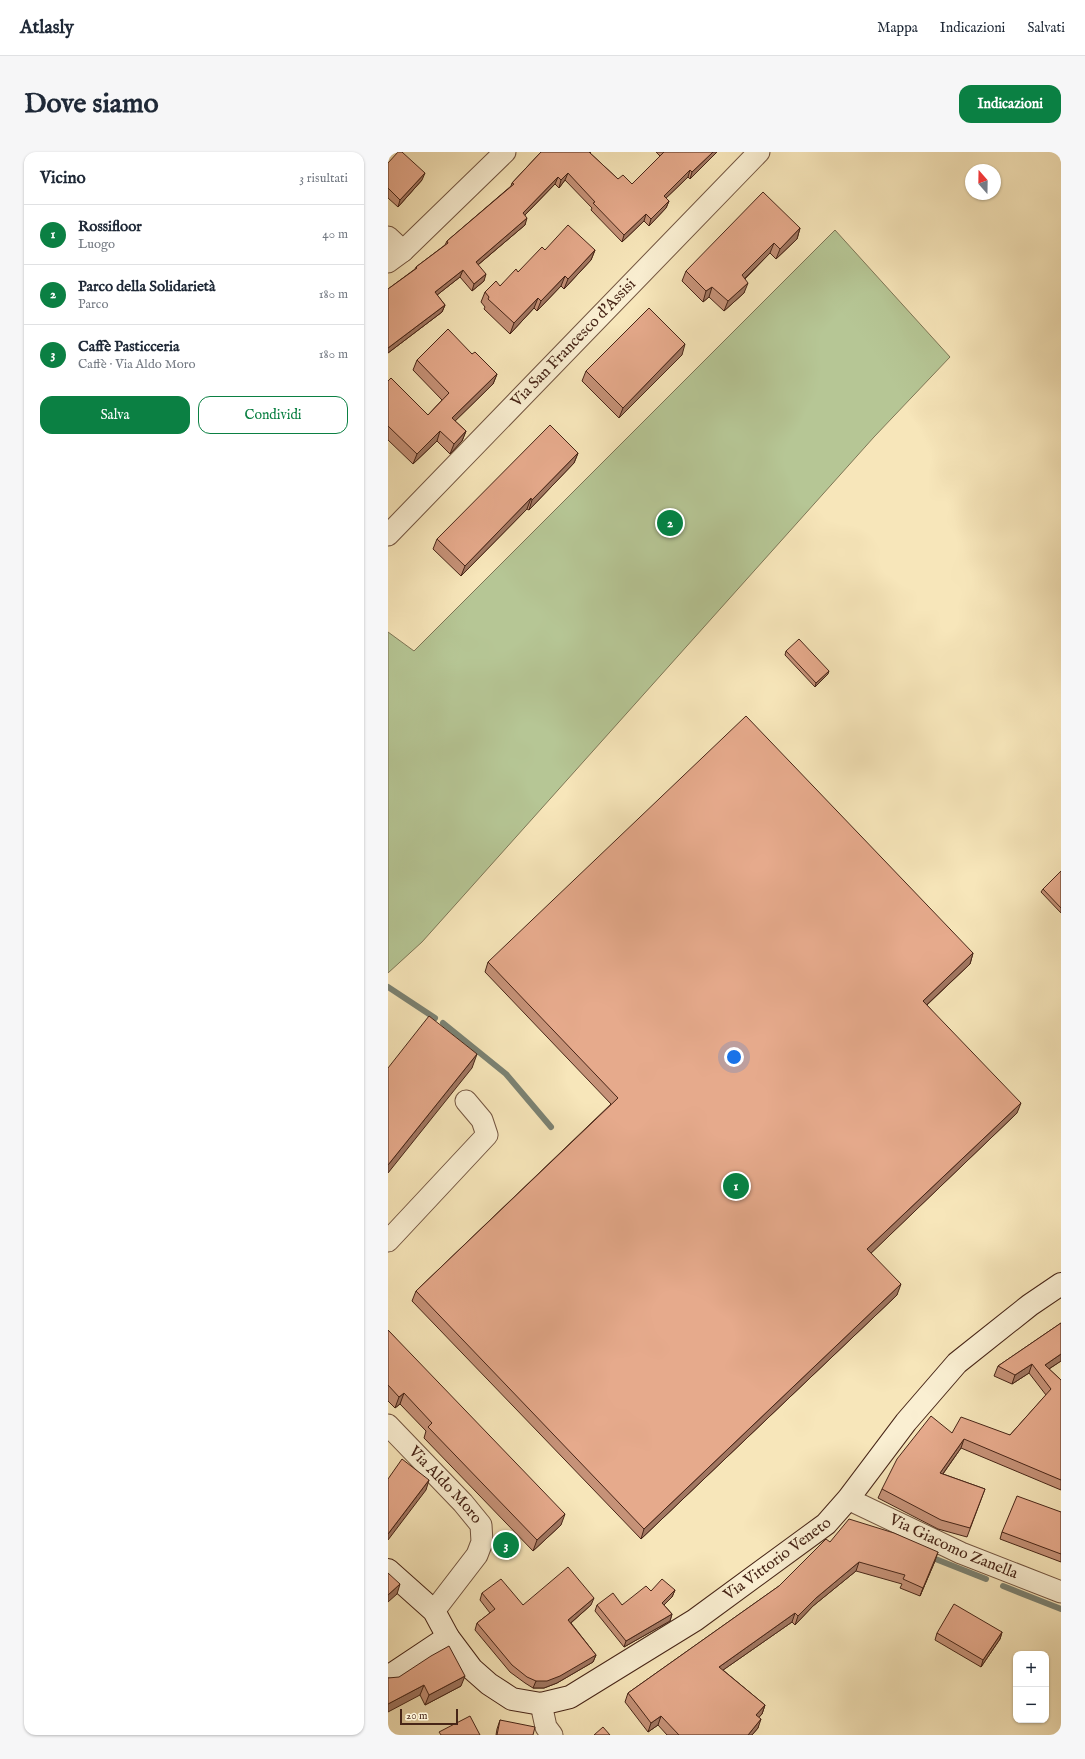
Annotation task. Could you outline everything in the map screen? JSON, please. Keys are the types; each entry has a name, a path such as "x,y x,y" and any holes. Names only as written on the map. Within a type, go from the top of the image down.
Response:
{"street":[{"path":"393,250 505,152"},
{"name":"Via San Francesco d'Assisi","path":"388,535 759,152"},
{"path":"388,1241 487,1135 482,1120 466,1101"},
{"name":"Via Vittorio Veneto","path":"388,1570 434,1611 448,1637 472,1669 489,1684 512,1699 541,1704 570,1696 695,1620 826,1524 848,1499 906,1422 957,1363 1030,1305 1061,1284"},
{"name":"Via Aldo Moro","path":"388,1425 463,1503 482,1525 482,1542 477,1555 434,1611"},
{"name":"Via Giacomo Zanella","path":"848,1499 961,1553 1061,1592"},
{"path":"388,1677 448,1637"},
{"path":"541,1704 546,1727 552,1735"}],"green space":[{"path":"835,230 950,357 874,437 422,942 388,973 388,632 414,651"}],"building":[{"path":"398,152 402,152 425,173 400,200 388,188 388,163"},
{"path":"541,152 589,152 618,179 623,175 632,184 664,152 713,152 692,172 690,170 664,196 669,201 651,219 646,214 624,235 593,203 595,202 568,173 561,180 558,177 523,213 527,218 476,262 486,274 474,284 463,270 435,292 445,305 388,348 388,289 448,243 447,241 514,184 512,183"},
{"path":"763,192 800,228 780,249 774,243 742,275 748,283 728,301 712,287 706,291 686,271"},
{"path":"568,225 595,250 568,279 565,276 541,301 538,298 514,323 488,299 489,297 485,292 496,281 500,286 516,269 518,272 542,247 545,250"},
{"path":"649,308 685,344 623,408 586,371"},
{"path":"448,329 472,354 475,352 497,374 452,418 466,431 454,444 440,431 417,454 388,426 388,381 391,378 428,415 449,393 417,360"},
{"path":"550,425 578,453 532,500 531,498 465,566 437,539"},
{"path":"799,639 829,671 816,683 786,651"},
{"path":"746,716 973,953 923,1001 1021,1103 867,1249 901,1284 644,1529 416,1291 618,1098 488,962"},
{"path":"1061,871 1061,908 1043,889"},
{"path":"429,1016 477,1054 388,1165 388,1068"},
{"path":"1061,1323 1061,1354 1045,1365 1061,1380 1061,1480 964,1439 940,1473 985,1489 970,1528 941,1520 882,1489 897,1459 931,1416 952,1433 961,1417 1010,1435 1051,1389 1032,1364 1015,1375 998,1366"},
{"path":"388,1330 565,1514 537,1540 428,1427 432,1423 404,1393 399,1397 388,1385"},
{"path":"402,1459 429,1480 388,1534 388,1479"},
{"path":"1017,1496 1061,1512 1061,1554 1002,1532"},
{"path":"849,1519 894,1533 938,1552 923,1588 903,1579 905,1575 859,1562 816,1598 798,1616 795,1613 719,1667 765,1705 756,1715 761,1719 748,1735 679,1735 661,1716 651,1723 628,1693 779,1586 826,1539 830,1542"},
{"path":"568,1567 594,1598 568,1620 596,1655 560,1676 547,1681 536,1681 527,1677 512,1665 477,1623 495,1609 482,1593 501,1579 523,1605"},
{"path":"388,1573 400,1584 388,1595"},
{"path":"662,1579 675,1590 662,1603 672,1614 626,1641 597,1605 613,1593 622,1605 646,1586 651,1591"},
{"path":"954,1604 1002,1632 983,1660 937,1633"},
{"path":"449,1646 465,1676 429,1695 424,1685 388,1704 388,1678 399,1677"},
{"path":"470,1716 480,1735 441,1735 439,1732"},
{"path":"500,1720 535,1727 533,1735 497,1735"},
{"path":"603,1727 610,1735 594,1735"}],"waterway":[{"path":"388,987 435,1018"},
{"path":"443,1023 506,1074 551,1127"},
{"path":"928,1556 986,1579"},
{"path":"1003,1586 1061,1609"}],"place":[{"name":"Parco della Solidarietà","path":"670,523"},
{"name":"Rossifloor","path":"736,1186"},
{"name":"Caffè Pasticceria","path":"506,1545"}]}
